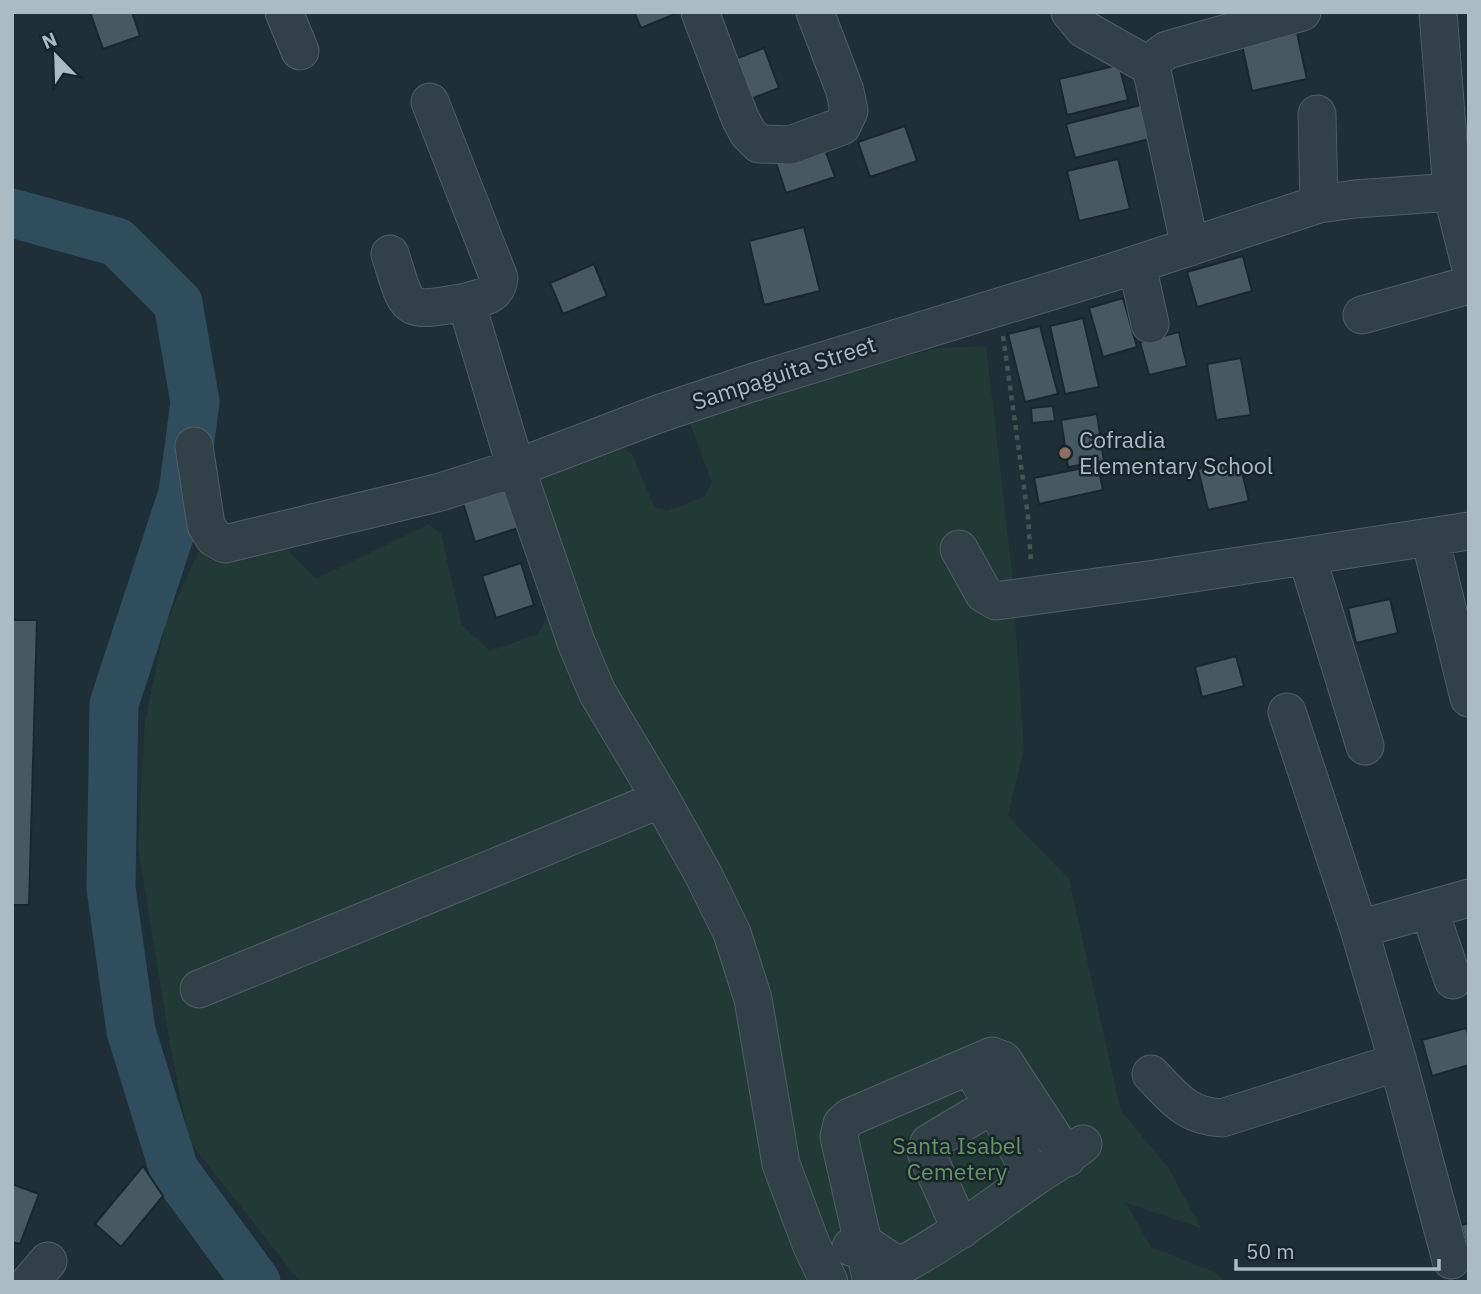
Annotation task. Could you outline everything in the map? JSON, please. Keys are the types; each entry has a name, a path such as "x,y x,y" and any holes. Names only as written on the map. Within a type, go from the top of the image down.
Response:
{"street":[{"path":"284,12 300,51"},
{"path":"700,12 748,133 759,145 790,145 842,126 849,111 845,91 815,12"},
{"path":"1070,12 1084,29 1151,67"},
{"path":"1190,247 1151,67 1167,50 1302,12"},
{"path":"1438,12 1452,192 1469,261"},
{"path":"390,254 405,301 414,308 466,302 491,295 498,288 499,278 430,102"},
{"path":"1317,114 1319,204"},
{"name":"Sampaguita Street","path":"194,446 206,525 214,538 225,544 437,494 751,383 917,330 1000,308 1137,265 1319,204 1452,192"},
{"path":"1137,265 1150,324"},
{"path":"1362,315 1469,285"},
{"path":"466,302 516,468 576,642 597,692 661,799 732,933 753,999 781,1164 824,1273 862,1241"},
{"path":"959,549 984,594 996,601 1469,531"},
{"path":"1430,538 1469,698"},
{"path":"1307,557 1365,746"},
{"path":"1287,712 1359,929 1398,1062 1455,1221 1451,1260"},
{"path":"199,989 661,799"},
{"path":"1359,929 1469,898"},
{"path":"1429,909 1453,980"},
{"path":"862,1241 889,1260 902,1265 961,1230 1075,1151 1003,1060 992,1056 850,1117 842,1124 839,1137 862,1241 872,1282"},
{"path":"1151,1074 1182,1107 1202,1117 1222,1118 1398,1062"},
{"path":"970,1067 994,1104 1033,1178"},
{"path":"961,1230 926,1152 929,1143 994,1104"}],"path":[{"path":"1000,308 1010,400 1028,516 1033,595"}],"green space":[{"name":"Santa Isabel Cemetery","path":"986,346 1012,572 1024,749 1008,816 1069,879 1121,1111 1168,1167 1201,1228 1126,1203 1151,1247 1216,1273 1226,1282 300,1282 189,1141 138,848 145,722 165,625 210,526 268,530 316,579 429,524 441,534 462,625 490,651 538,634 553,606 535,470 619,445 632,454 654,506 667,511 705,496 712,483 690,424 694,416 790,387 938,348"}],"building":[{"path":"90,12 132,12 140,36 103,49"},
{"path":"634,12 680,12 641,28"},
{"path":"1297,33 1307,79 1252,91 1242,45"},
{"path":"764,48 779,88 745,101 730,61"},
{"path":"1119,65 1128,100 1067,115 1059,79"},
{"path":"1141,105 1149,139 1075,158 1066,124"},
{"path":"905,126 917,161 870,177 858,142"},
{"path":"821,138 835,177 786,193 773,154"},
{"path":"1118,159 1130,209 1079,221 1067,171"},
{"path":"804,227 820,291 764,305 749,241"},
{"path":"1243,256 1252,291 1197,307 1187,272"},
{"path":"594,264 607,296 563,314 550,283"},
{"path":"1123,298 1137,347 1103,357 1089,308"},
{"path":"1083,318 1099,387 1065,394 1050,326"},
{"path":"1040,326 1058,394 1025,402 1008,334"},
{"path":"1179,332 1187,366 1149,375 1140,342"},
{"path":"1241,358 1251,415 1216,420 1207,364"},
{"path":"1053,406 1055,421 1032,423 1031,408"},
{"path":"1097,414 1104,461 1068,467 1061,420"},
{"path":"1239,459 1249,501 1208,510 1198,469"},
{"path":"1098,465 1103,490 1039,504 1034,478"},
{"path":"508,488 521,527 475,542 463,503"},
{"path":"521,563 534,605 496,618 482,576"},
{"path":"1390,599 1398,633 1356,643 1348,608"},
{"path":"12,620 37,620 29,905 12,905"},
{"path":"1236,656 1244,686 1202,697 1195,667"},
{"path":"1466,1028 1469,1036 1469,1065 1432,1076 1422,1040"},
{"path":"143,1166 163,1196 121,1247 95,1224"},
{"path":"12,1184 39,1194 20,1244 12,1242"},
{"path":"1469,1223 1469,1257 1461,1225"}],"waterway":[{"path":"12,213 117,242 178,303 195,402 183,493 114,704 111,888 131,1031 174,1170 256,1282"}],"place":[{"name":"Cofradia Elementary School","path":"1065,453"}]}
